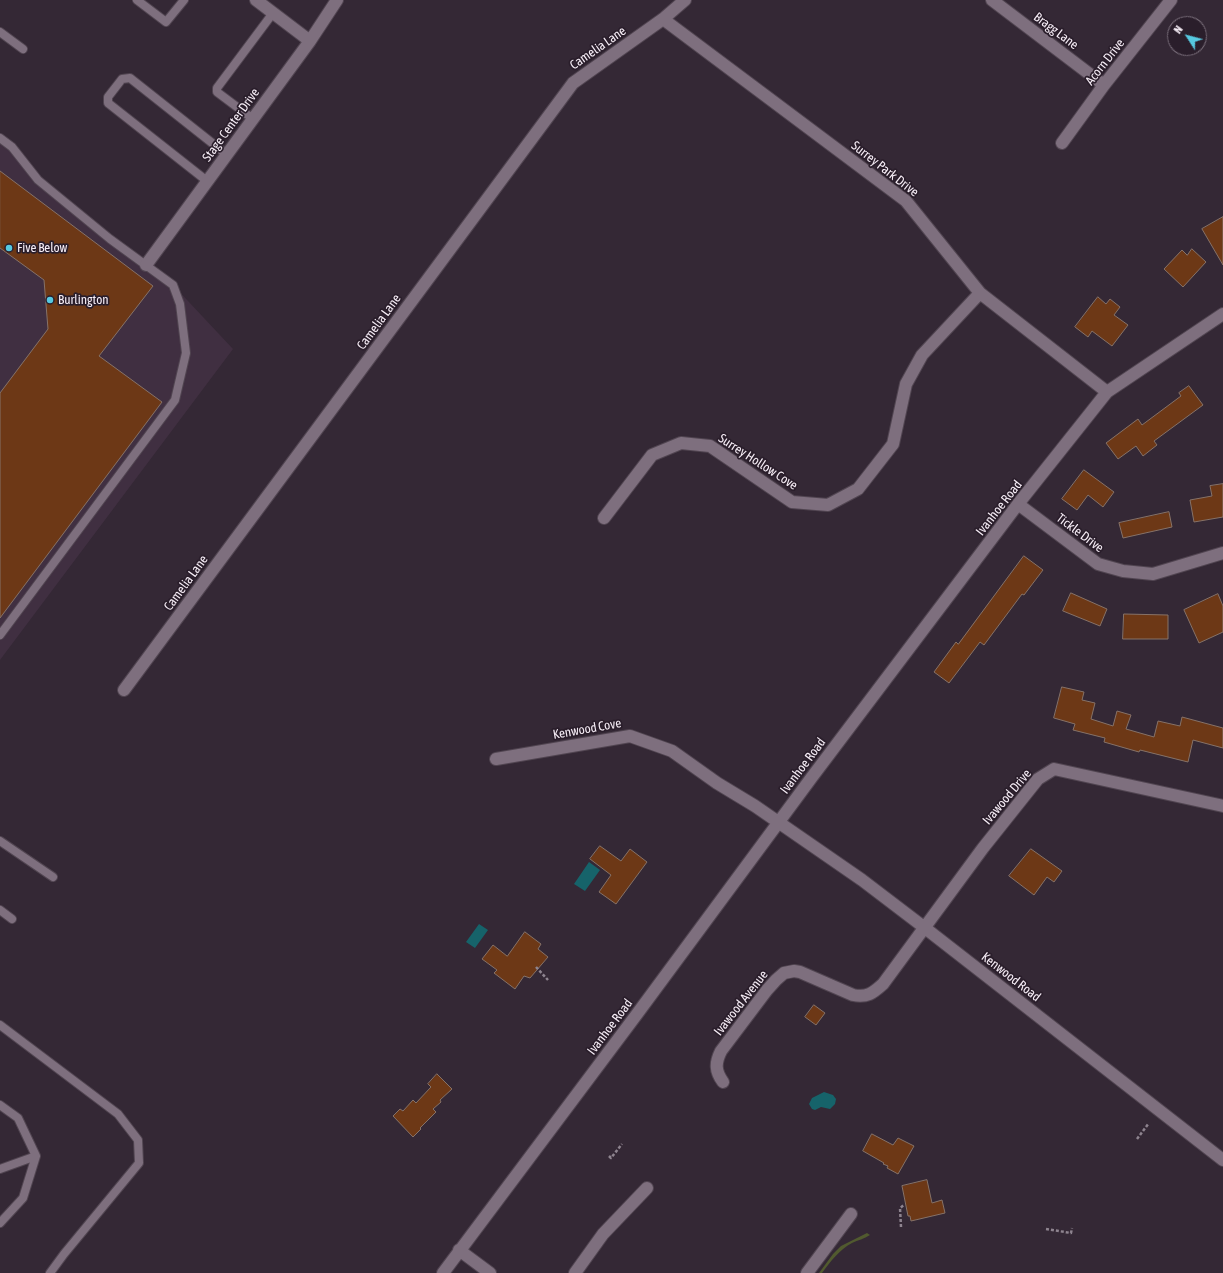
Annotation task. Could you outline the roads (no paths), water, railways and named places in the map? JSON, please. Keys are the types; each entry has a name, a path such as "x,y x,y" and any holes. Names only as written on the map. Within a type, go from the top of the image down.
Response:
{"street":[{"path":"256,0 310,41"},
{"name":"Stage Center Drive","path":"146,265 310,41 337,0"},
{"name":"Camelia Lane","path":"124,690 573,83 663,19 685,0"},
{"name":"Bragg Lane","path":"992,0 1104,85"},
{"name":"Acorn Drive","path":"1062,143 1104,85 1171,0"},
{"name":"Surrey Park Drive","path":"663,19 906,200 980,293 1107,392"},
{"name":"Surrey Hollow Cove","path":"604,518 652,455 681,443 710,446 792,502 828,505 858,488 893,444 906,384 922,355 980,293"},
{"name":"Ivanhoe Road","path":"443,1273 778,822 1018,504 1107,392 1223,314"},
{"name":"Tickle Drive","path":"1018,504 1098,564 1123,571 1153,574 1223,553"},
{"name":"Kenwood Cove","path":"496,759 630,736 672,751 778,822"},
{"name":"Ivawood Drive","path":"925,928 983,848 1038,779 1054,768 1223,806"},
{"name":"Kenwood Road","path":"778,822 862,880 1223,1160"},
{"name":"Ivawood Avenue","path":"723,1082 717,1075 716,1068 721,1051 780,975 789,972 800,972 853,995 867,995 873,993 883,984 925,928"},
{"path":"575,1273 603,1234 647,1188"},
{"path":"807,1273 851,1214"},
{"path":"459,1250 490,1273"}],"lane":[{"path":"138,0 166,22 184,0"},
{"path":"253,118 217,92 217,88 273,13"},
{"path":"0,32 23,49"},
{"path":"207,182 108,103 108,98 122,79 130,78 226,154"},
{"path":"0,138 12,147 38,180 110,239 173,285 180,304 186,353 175,400 0,635"},
{"path":"0,842 53,877"},
{"path":"0,910 12,919"},
{"path":"0,1025 118,1114 138,1140 139,1163 50,1273"},
{"path":"0,1105 18,1118 36,1156 23,1198 0,1223"},
{"path":"0,1169 36,1156"}],"water":[{"path":"589,862 600,870 585,891 574,884"},
{"path":"479,924 488,930 475,948 466,942"},
{"path":"824,1092 833,1095 836,1099 835,1104 830,1109 821,1107 815,1110 812,1109 809,1104 812,1098"}],"place":[{"name":"Five Below","path":"9,248"},
{"name":"Burlington","path":"50,300"}]}
